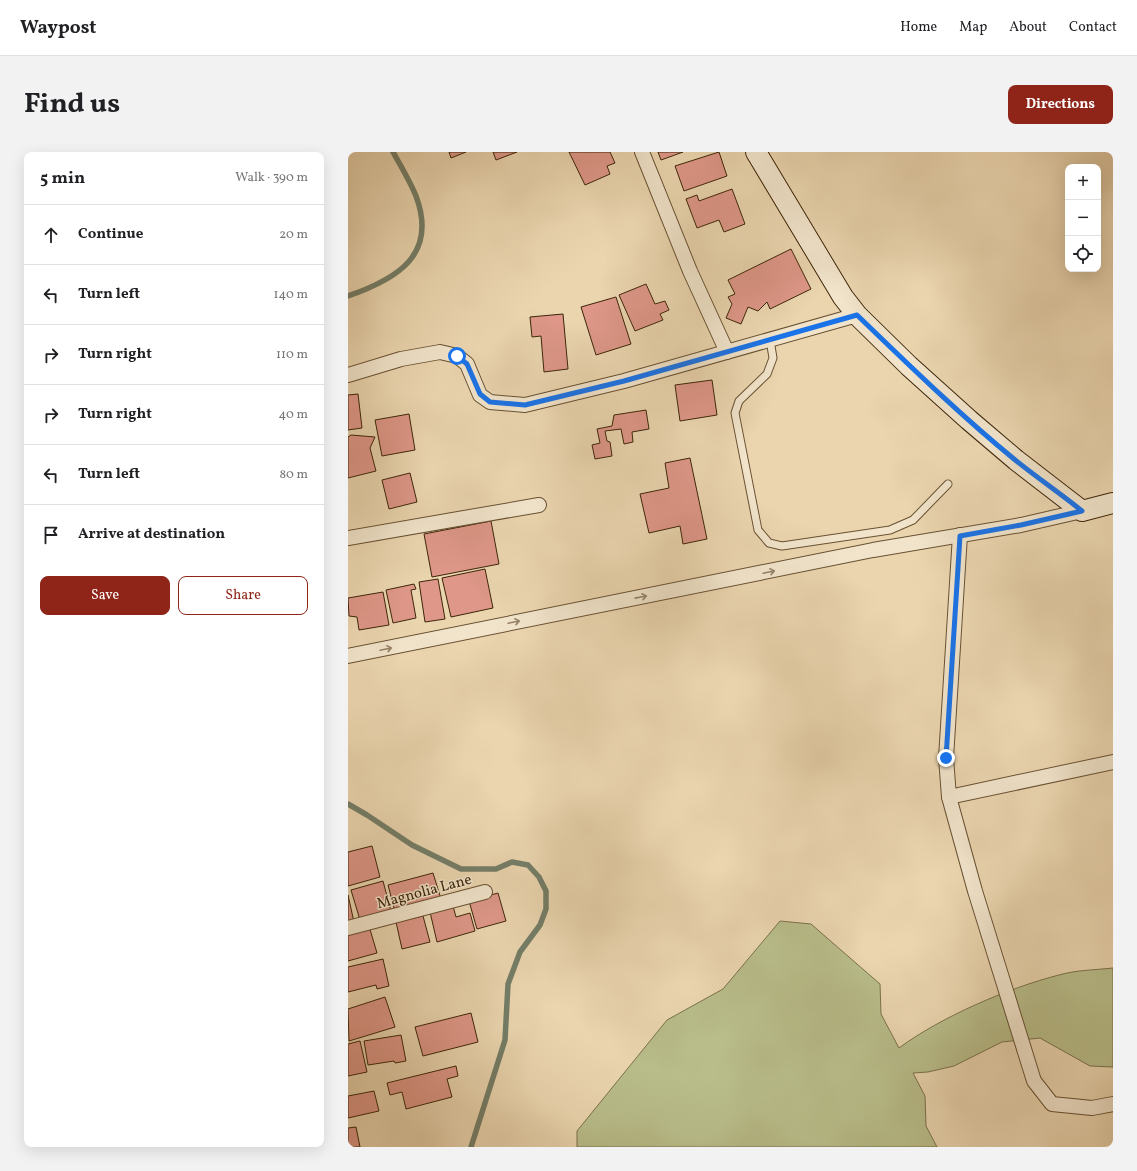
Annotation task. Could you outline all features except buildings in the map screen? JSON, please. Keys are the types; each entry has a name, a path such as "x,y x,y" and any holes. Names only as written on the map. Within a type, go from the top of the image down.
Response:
{"street":[{"path":"642,152 690,271 727,352"},
{"path":"756,152 843,297 857,315 909,366 969,420 1016,460 1082,511"},
{"path":"348,375 401,359 440,352 457,356 467,364 480,394 490,402 525,405 624,381 857,315"},
{"path":"348,656 873,550 1021,525 1113,503"},
{"path":"348,538 539,505"},
{"path":"960,536 946,758 949,797 975,890 1034,1081 1052,1104 1092,1108 1113,1104"},
{"path":"949,797 1113,762"},
{"name":"Magnolia Lane","path":"348,928 485,892"}],"lane":[{"path":"770,340 773,358 768,374 739,401 735,413 758,530 770,543 782,546 890,530 913,520 948,484"}],"green space":[{"path":"780,921 811,924 880,984 881,1014 899,1048 935,1025 976,1005 1018,988 1065,973 1113,968 1113,1067 1090,1066 1040,1038 1002,1042 954,1066 928,1072 913,1073 925,1096 926,1126 937,1147 577,1147 577,1131 667,1020 723,989"}],"waterway":[{"path":"348,296 382,282 409,262 417,249 422,234 421,217 414,190 393,152"},
{"path":"348,804 412,845 461,869 496,869 512,862 528,865 539,877 546,891 546,909 540,925 520,952 508,984 505,1040 471,1147"}],"route":[{"path":"457,356 467,364 480,394 490,402 525,405 624,381 857,315 909,366 969,420 1016,460 1082,511 1021,525 960,536 946,758"}]}
